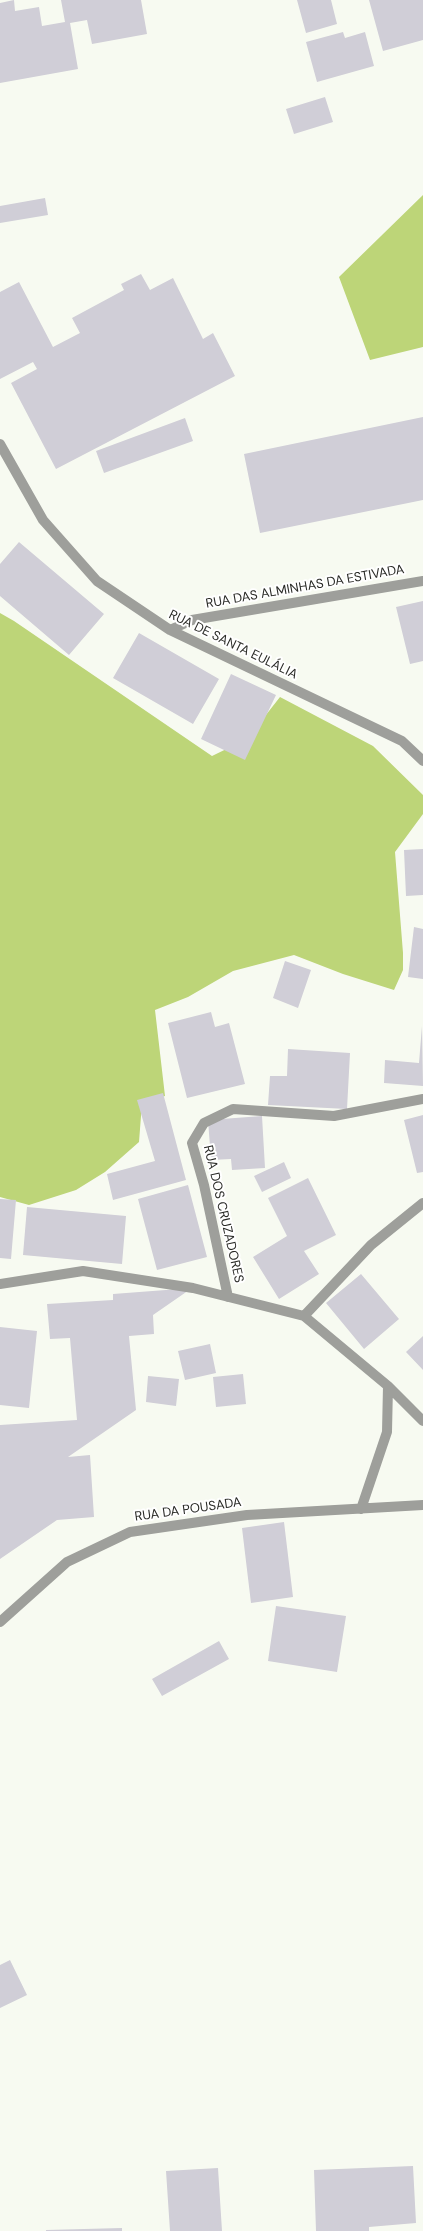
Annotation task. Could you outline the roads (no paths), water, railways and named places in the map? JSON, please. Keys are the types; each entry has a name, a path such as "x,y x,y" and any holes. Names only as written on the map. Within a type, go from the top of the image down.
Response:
{"street":[{"name":"RUA DE SANTA EULÁLIA","path":"0,444 43,520 97,581 170,630 402,741 423,761"},
{"name":"RUA DAS ALMINHAS DA ESTIVADA","path":"170,630 192,620 423,581"},
{"name":"RUA DOS CRUZADORES","path":"228,1297 204,1185 192,1143 204,1124 233,1109 334,1116 423,1099"},
{"path":"304,1316 371,1245 423,1203"},
{"path":"0,1284 83,1271 193,1288 304,1316 388,1386 423,1421"},
{"path":"361,1509 387,1432 388,1386"},
{"name":"RUA DA POUSADA","path":"0,1622 67,1562 130,1532 246,1515 423,1505"}]}
